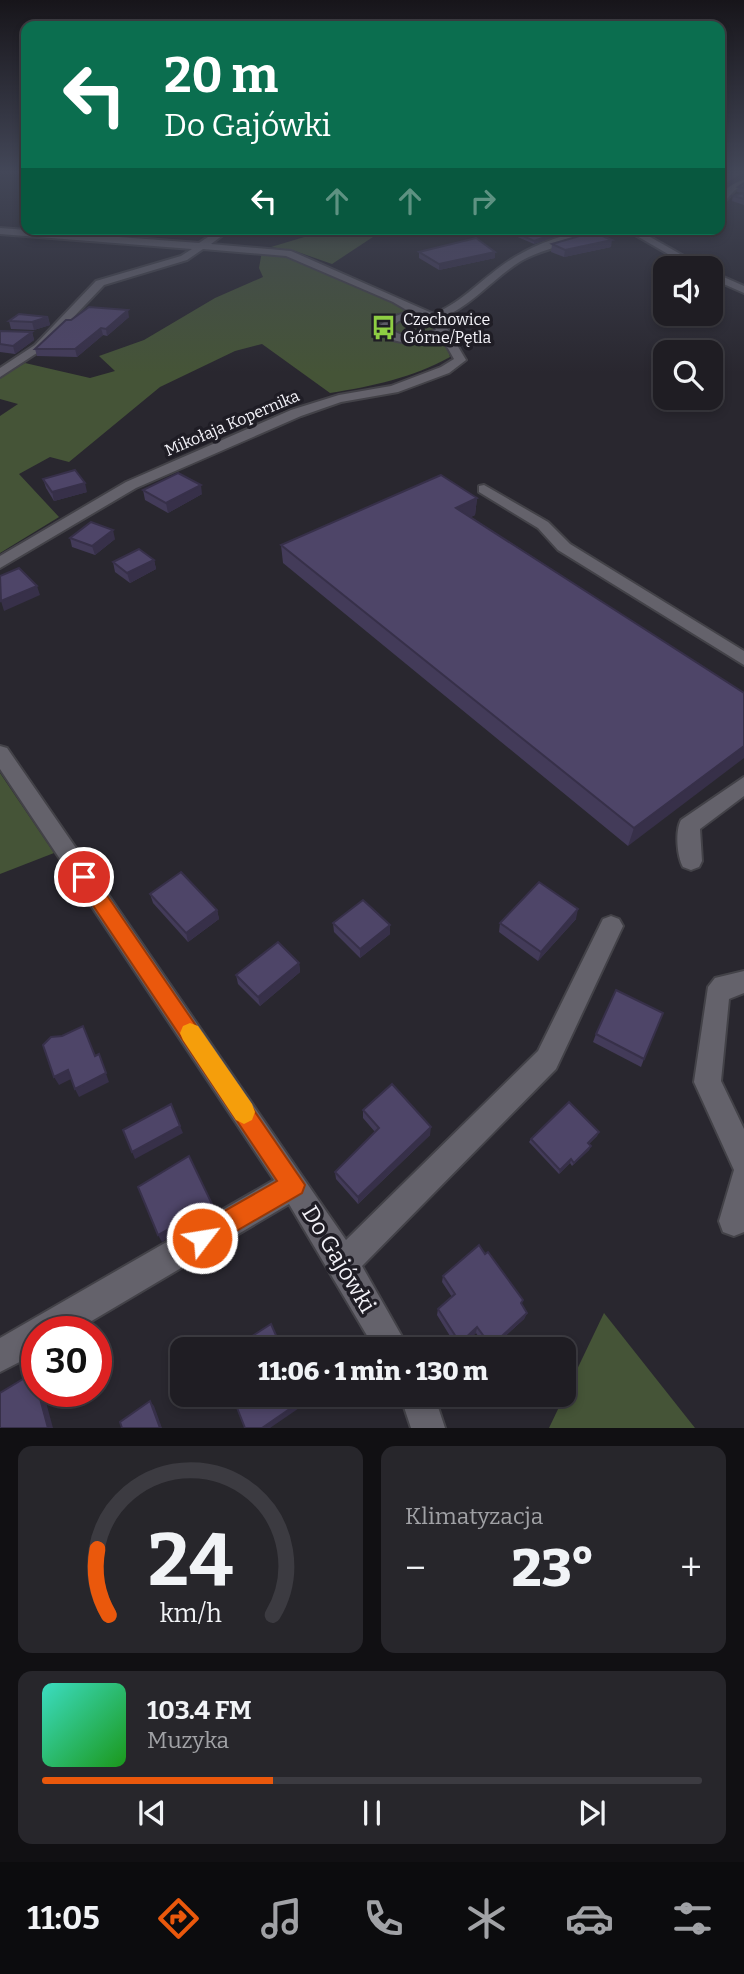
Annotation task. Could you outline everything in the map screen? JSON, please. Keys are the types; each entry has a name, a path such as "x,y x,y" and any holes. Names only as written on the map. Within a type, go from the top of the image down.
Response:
{"street":[{"path":"127,240 288,253 397,300 418,313 435,317 452,310 518,259 563,240"},
{"path":"0,373 14,366 55,331 100,283 184,258 213,240"},
{"path":"648,240 678,256"},
{"path":"723,280 744,290"},
{"path":"418,313 390,322 383,328 384,331 397,337 415,340 441,332 435,317"},
{"path":"34,336 55,331"},
{"name":"Mikołaja Kopernika","path":"0,563 131,485 296,413 339,399 394,389 445,370 460,360 456,348 441,332"},
{"name":"Do Gajówki","path":"0,753 293,1185 386,1337"},
{"path":"691,862 689,826 744,785"},
{"path":"343,1264 547,1060 611,926"},
{"path":"744,982 724,986 717,995 706,1074 744,1160"},
{"path":"734,1221 744,1180"},
{"path":"69,1316 293,1185"},
{"path":"0,1356 21,1344"},
{"path":"421,1407 428,1428"}],"lane":[{"path":"485,489 542,525 564,547 744,659"}],"green space":[{"path":"296,240 369,240 332,264 295,251 271,247"},
{"path":"262,251 337,275 407,311 390,316 378,325 385,335 426,344 437,340 447,347 450,357 392,380 330,393 262,344 235,351 160,387 69,462 50,457 19,474 59,517 0,553 0,416 18,404 0,399 0,378 25,363 90,378 115,371 99,356 144,340 215,298 263,277 259,268"},
{"path":"417,319 433,324 436,330 406,338 390,330 396,321"},
{"path":"0,773 54,853 0,874"},
{"path":"604,1313 695,1428 549,1428 559,1407 576,1407 576,1372"}],"building":[{"path":"478,240 495,252 439,264 419,252"},
{"path":"567,240 612,240 565,250 552,244"},
{"path":"89,307 128,310 106,329 101,328 75,349 35,349 66,320 71,320"},
{"path":"19,314 48,317 32,322 9,321"},
{"path":"0,331 32,332 13,346 0,344"},
{"path":"75,470 85,483 52,492 43,479"},
{"path":"178,473 201,485 166,503 143,490"},
{"path":"441,475 477,498 456,508 744,693 744,746 634,828 281,545"},
{"path":"91,522 113,530 92,546 70,538"},
{"path":"139,549 154,560 127,573 113,562"},
{"path":"19,568 37,586 1,601 0,576"},
{"path":"181,872 217,910 186,933 150,894"},
{"path":"539,882 578,909 541,952 500,923"},
{"path":"363,900 390,925 360,949 333,923"},
{"path":"278,942 299,963 258,997 236,975"},
{"path":"616,990 663,1013 644,1059 596,1034"},
{"path":"83,1026 95,1056 99,1054 106,1073 75,1089 68,1070 54,1077 43,1045 51,1037 62,1036"},
{"path":"392,1084 431,1127 358,1197 335,1172 379,1128 363,1110"},
{"path":"569,1102 599,1132 588,1143 591,1146 574,1163 571,1159 560,1170 531,1139"},
{"path":"171,1104 180,1126 132,1152 123,1130"},
{"path":"189,1156 212,1204 158,1235 138,1187"},
{"path":"479,1245 485,1254 488,1252 523,1300 521,1303 527,1313 501,1337 484,1337 477,1327 466,1337 456,1337 438,1309 455,1294 443,1276"},
{"path":"271,1324 277,1337 251,1337"},
{"path":"21,1380 21,1407 42,1407 48,1428 0,1428 0,1393"},
{"path":"150,1401 160,1428 122,1428 120,1422"},
{"path":"237,1407 292,1407 262,1428 245,1428"}],"slow traffic":[{"path":"190,1033 244,1112"}],"place":[{"name":"Czechowice Górne/Pętla","path":"383,328"}],"route":[{"path":"84,877 293,1185 202,1238"}]}
